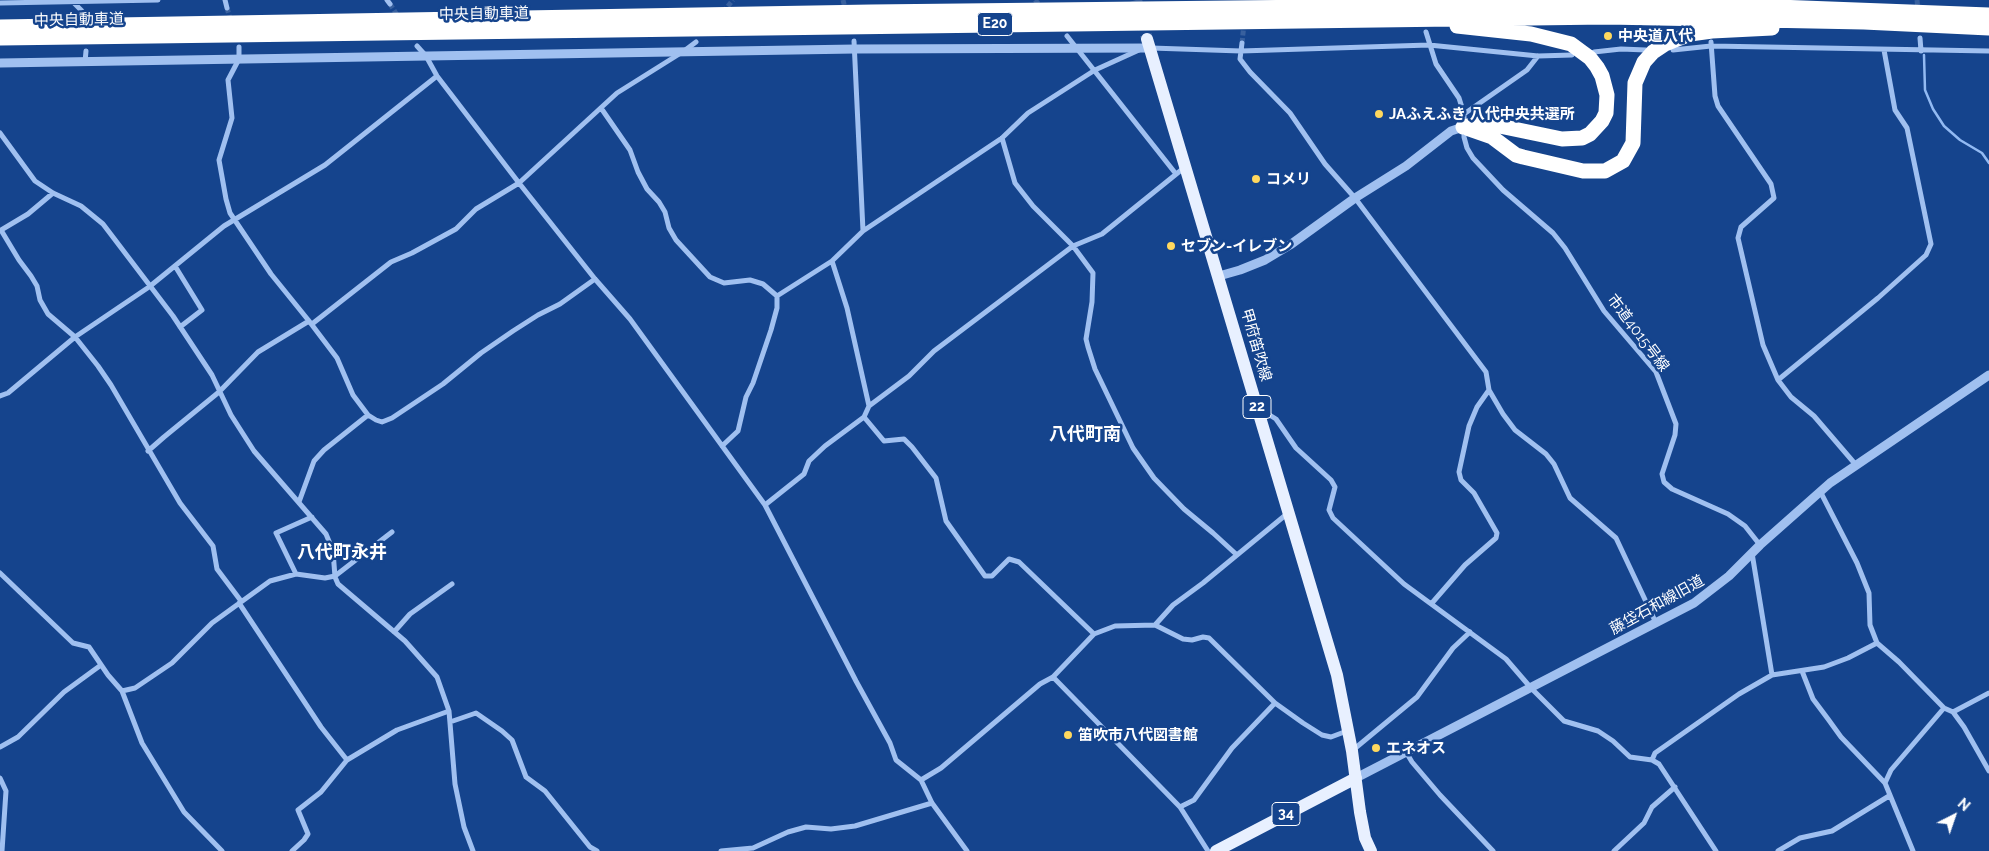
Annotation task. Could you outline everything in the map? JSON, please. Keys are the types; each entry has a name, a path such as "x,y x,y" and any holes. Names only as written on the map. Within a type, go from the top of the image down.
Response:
{"highway":[{"path":"1106,9 1217,0"},
{"path":"1746,0 1904,10"},
{"name":"中央自動車道","path":"0,26 1106,9 1751,6 1989,14"},
{"name":"中央自動車道","path":"0,38 1607,17 1864,22 1989,28"},
{"path":"1237,21 1445,25 1531,34 1561,40 1581,50 1597,67 1605,86 1607,104 1602,121 1597,128 1582,138 1562,139 1463,120"},
{"path":"1463,120 1492,137 1516,155 1583,171 1605,171 1623,161 1633,143 1633,97 1635,83 1644,62 1664,44 1690,34 1864,22"}],"main road":[{"name":"甲府笛吹線","path":"1147,45 1181,170 1219,276 1337,674 1352,751 1360,812 1365,838 1371,851"},
{"name":"34","path":"1216,851 1356,778"}],"street":[{"path":"0,3 158,0"},
{"path":"225,0 227,8"},
{"path":"74,2 82,11"},
{"path":"1426,32 1436,64 1459,98 1463,120"},
{"path":"765,505 804,474 809,460 864,417 870,406 909,376 934,351 1073,246 1102,234 1181,170 1066,36"},
{"path":"1920,38 1921,50"},
{"path":"148,451 219,392 258,352 311,322 391,262 456,229 476,209 519,183 617,93 696,42"},
{"path":"1242,43 1240,59 1290,113 1325,164 1355,198 1486,372 1489,390 1515,430 1546,454 1554,464 1570,498 1616,538 1656,623"},
{"path":"1673,50 1711,44 1884,50 1989,51"},
{"path":"1711,44 1715,96 1718,106 1771,184 1774,198 1741,227 1738,238 1763,345 1778,380 1791,397 1814,416 1856,465"},
{"path":"854,45 863,231"},
{"path":"0,63 684,51 854,45 1077,48 1147,45 1241,51 1429,45 1538,56 1572,55"},
{"path":"777,296 832,261 863,231 1002,138 1028,113 1094,70 1147,45"},
{"path":"417,46 426,56 437,76 519,183 630,319 765,505 890,744 896,760 921,780 932,804 967,851"},
{"path":"238,47 239,59 228,80 232,118 219,160 230,213 271,274 311,322 336,358 353,395 368,415 382,422 392,418 443,384 513,331 560,304 595,278"},
{"path":"1594,52 1621,49 1646,50"},
{"path":"1778,380 1878,298 1926,255 1931,244 1907,128 1895,110 1884,50"},
{"path":"85,62 86,51"},
{"path":"1219,276 1265,260 1290,245 1355,198 1406,166 1527,70 1538,56"},
{"path":"0,396 8,392 75,337 149,287 235,220 325,165 437,76"},
{"path":"602,108 630,150 646,189 659,202 669,228 682,246 710,277 724,283 750,280 763,284 777,296 778,308 746,397 738,431 722,446"},
{"name":"市道4015号線","path":"1463,120 1467,148 1473,158 1503,190 1553,233 1566,248 1604,311 1656,372 1676,424 1675,435 1662,474 1664,482 1672,489 1728,514 1745,526 1760,545"},
{"path":"0,133 35,181 53,193 81,206 103,224 180,327 212,375 231,415 254,451 326,534 333,551 335,576 338,584 394,632 424,661 437,677 449,711 455,784 464,827 473,851"},
{"path":"1002,138 1016,183 1033,206 1073,246 1093,273 1092,302 1086,339 1095,369 1133,448 1154,478 1184,509 1213,532 1237,555"},
{"path":"53,193 28,214 0,229 37,286 40,300 48,314 75,337 111,385 180,503 213,546 217,569 321,726 347,760"},
{"path":"832,261 847,308 870,406"},
{"path":"176,266 202,310 180,327"},
{"name":"藤垈石和線旧道","path":"1356,778 1656,623 1708,594 1820,491 1988,378"},
{"path":"1432,603 1465,565 1496,538 1497,533 1474,493 1461,480 1458,472 1469,426 1477,407 1489,390"},
{"path":"1257,406 1276,419 1296,448 1331,480 1335,487 1329,510 1333,518 1404,584 1506,659 1531,688 1564,721 1598,731 1613,741 1630,757 1652,760 1659,764 1716,851"},
{"path":"299,502 314,461 324,450 368,415"},
{"path":"864,417 884,441 904,439 936,478 946,521 985,576 992,576 1008,559 1019,562 1094,634"},
{"path":"1820,491 1857,563 1869,592 1870,625 1877,643 1899,662 1944,708 1953,712 1964,727 1989,771"},
{"path":"1155,625 1173,605 1288,513"},
{"path":"296,574 276,533 312,517"},
{"path":"122,691 135,688 172,663 212,623 270,581 296,574 325,578 335,576 392,532"},
{"path":"1752,553 1772,675"},
{"path":"0,573 74,643 89,647 122,691 142,743 184,812 222,851"},
{"path":"394,632 410,614 452,584"},
{"path":"921,780 941,768 1040,684 1053,677 1094,634 1114,626 1155,625 1183,639 1192,640 1204,636 1209,638 1275,703 1322,735 1331,737 1348,730"},
{"path":"1352,751 1417,698 1453,648 1470,632"},
{"path":"1652,760 1655,753 1739,694 1772,675 1824,667 1848,658 1877,643"},
{"path":"0,747 18,737 64,692 101,665"},
{"path":"1802,671 1813,699 1828,720 1841,737 1885,783 1913,851"},
{"path":"1053,677 1180,807 1208,851"},
{"path":"1953,712 1989,693"},
{"path":"1180,807 1194,800 1232,748 1275,703"},
{"path":"1885,783 1891,770 1944,708"},
{"path":"292,851 308,834 298,810 321,792 347,760 398,730 449,711"},
{"path":"450,722 476,713 502,731 512,740 526,778 545,791 590,849 597,851"},
{"path":"1406,752 1440,795 1492,851"},
{"path":"0,778 6,791 2,851"},
{"path":"1614,851 1644,823 1652,807 1675,787"},
{"path":"1778,851 1800,838 1832,831 1889,796"},
{"path":"721,851 753,848 788,832 806,827 831,828 855,826 932,804"}],"waterway":[{"path":"1924,55 1925,90 1933,109 1944,126 1960,140 1982,153 1989,163"}],"tunnel":[{"path":"723,12 733,0"},
{"path":"843,0 846,12"},
{"path":"1035,0 1042,8"},
{"path":"1136,0 1147,39"},
{"path":"1917,0 1918,10"},
{"path":"390,4 399,18"},
{"path":"227,8 231,22"},
{"path":"1242,43 1244,24"}],"place":[{"name":"中央道八代","path":"1608,36"},
{"name":"JAふえふき 八代中央共選所","path":"1379,114"},
{"name":"コメリ","path":"1256,179"},
{"name":"セブン-イレブン","path":"1171,246"},
{"name":"笛吹市八代図書館","path":"1068,735"},
{"name":"エネオス","path":"1376,748"}],"district":[{"name":"八代町南","path":"1085,435"},
{"name":"八代町永井","path":"342,553"}]}
